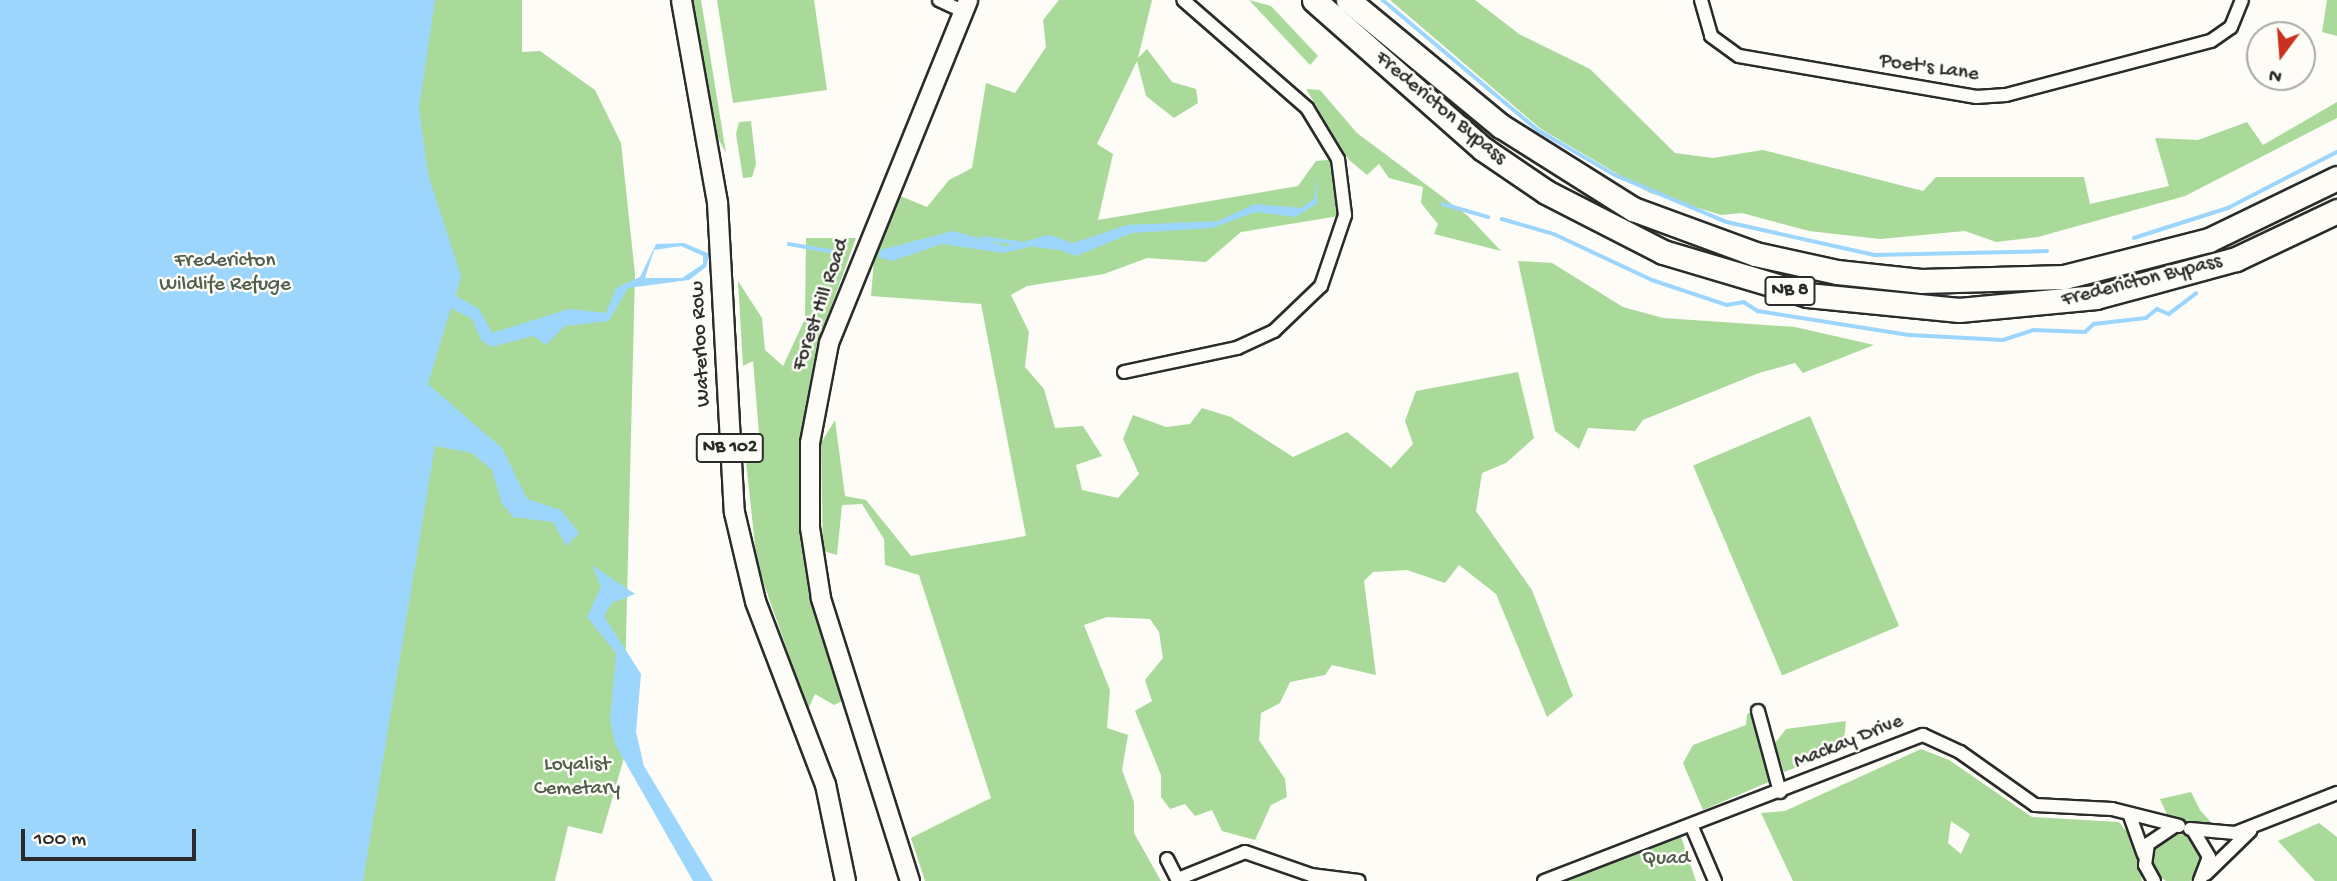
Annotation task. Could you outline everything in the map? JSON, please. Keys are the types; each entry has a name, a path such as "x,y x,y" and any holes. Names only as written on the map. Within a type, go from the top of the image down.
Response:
{"highway":[{"name":"Fredericton Bypass","path":"1314,0 1483,149 1546,192 1663,252 1807,295 1959,310 2096,297 2236,259 2337,211"},
{"name":"Fredericton Bypass","path":"1348,0 1564,171 1691,234 1837,272 1921,281 2064,277 2209,240 2337,178"}],"main road":[{"name":"Waterloo Row","path":"681,0 717,202 734,512 755,601 825,784 845,881"}],"street":[{"path":"939,0 966,5"},
{"path":"1124,372 1237,348 1274,331 1321,286 1345,215 1338,159 1307,108 1183,0"},
{"name":"Poet's Lane","path":"1702,0 1711,36 1739,56 1976,97 2006,95 2211,41 2231,27 2242,0"},
{"name":"Forest Hill Road","path":"910,881 821,598 810,528 810,443 829,343 966,5"},
{"path":"1758,711 1780,792"},
{"name":"Mackay Drive","path":"1544,881 1692,827 1923,734 1960,752 2035,805 2112,809 2130,816 2218,836 2256,826"},
{"path":"2201,880 2256,826 2337,793"},
{"path":"2130,816 2154,881"},
{"path":"1692,827 1715,881"},
{"path":"2145,859 2152,838 2185,828 2208,851 2201,880"},
{"path":"1167,859 1178,880 1245,852 1315,876 1359,881"}],"green space":[{"name":"Fredericton Wildlife Refuge","path":"0,0 522,0 522,52 540,51 595,90 621,143 635,274 624,719 630,737 602,834 568,826 555,881 0,881"},
{"path":"691,0 701,0 726,153 718,138"},
{"path":"717,0 814,0 827,90 733,103"},
{"path":"1059,0 1152,0 1138,58 1147,49 1172,82 1196,89 1198,103 1174,118 1146,96 1137,61 1097,144 1113,154 1098,220 1298,186 1316,161 1338,159 1345,215 1241,232 1206,262 1147,258 1104,274 1027,286 1011,295 1029,332 1025,367 1044,389 1055,428 1083,426 1102,456 1076,465 1082,490 1118,498 1139,474 1123,439 1133,415 1166,427 1190,424 1202,408 1231,417 1293,457 1347,432 1391,468 1413,444 1405,421 1416,391 1518,372 1534,438 1506,463 1482,473 1476,511 1532,590 1573,696 1547,717 1496,594 1459,565 1445,583 1407,570 1373,572 1364,581 1376,675 1332,665 1325,675 1290,682 1280,703 1261,713 1259,740 1285,779 1287,797 1271,805 1255,840 1222,831 1212,810 1195,816 1185,804 1170,809 1161,797 1161,775 1135,711 1152,701 1145,680 1163,658 1159,632 1150,619 1107,617 1084,625 1110,690 1107,728 1128,735 1122,770 1134,802 1134,833 1161,881 925,881 911,838 991,798 919,575 885,565 884,539 862,504 842,505 837,555 823,551 821,443 835,420 845,496 866,500 911,556 1026,536 981,304 871,296 875,247 898,195 927,207 949,180 972,168 986,83 1015,93 1046,47 1043,20"},
{"path":"1249,0 1271,6 1318,56 1310,65"},
{"path":"1390,0 1475,0 1519,34 1590,69 1675,153 1713,158 1763,150 1923,191 1936,177 2084,177 2090,204 2169,186 2155,138 2198,140 2247,122 2263,145 2337,102 2337,118 2185,196 2038,237 1996,242 1965,231 1880,239 1809,231 1742,213 1721,215 1650,193 1541,129"},
{"path":"2327,0 2337,0 2337,36 2322,32"},
{"path":"1306,89 1320,90 1357,133 1468,216 1501,251 1434,234 1438,224 1421,203 1423,187 1389,178 1379,164 1367,175 1349,160"},
{"path":"751,121 756,164 752,177 743,178 736,134 739,122"},
{"path":"806,238 856,238 827,318 799,466 811,600 844,700 834,705 815,694 808,710 757,564 743,433 761,457 753,361 743,366 738,281 762,318 765,350 783,366 805,319"},
{"path":"1518,261 1552,263 1623,307 1663,318 1795,327 1874,345 1803,373 1795,363 1759,373 1643,420 1635,431 1588,428 1579,449 1555,431"},
{"path":"1810,416 1899,626 1782,675 1693,466"},
{"path":"1758,711 1776,779 1703,810 1683,763 1693,745 1746,725 1747,714"},
{"path":"1846,721 1843,750 1784,772 1775,743 1786,729"},
{"path":"1921,749 1949,760 2032,817 2119,822 2135,843 2142,881 1793,881 1761,813 1785,811","holes":["1951,821 1970,834 1961,854 1948,843"]},
{"path":"2191,792 2200,810 2217,829 2168,817 2160,799"},
{"path":"2319,823 2337,837 2337,881 2315,881 2278,841"},
{"name":"Quad","path":"1679,831 1696,881 1544,881"},
{"path":"2178,834 2196,841 2203,859 2196,877 2178,884 2160,877 2153,859 2160,841"}],"water":[{"name":"Fredericton Wildlife Refuge","path":"0,0 435,0 419,108 428,174 461,276 456,296 479,309 492,333 569,309 606,313 616,288 640,277 656,244 684,243 710,254 706,267 689,280 628,288 609,321 565,326 546,345 533,336 492,347 481,340 472,319 451,308 428,384 502,448 527,499 561,510 579,533 566,546 553,522 513,517 502,504 492,470 472,453 435,446 363,881 0,881","holes":["681,246 703,256 703,264 682,278 645,278 654,250"]},
{"path":"1317,176 1317,204 1295,217 1256,212 1212,228 1132,233 1076,256 1043,244 1003,253 942,244 892,261 878,257 880,250 953,231 1006,246 1049,235 1073,243 1127,225 1218,221 1255,204 1301,208 1314,199"},
{"path":"592,565 635,594 612,603 604,616 641,674 636,732 644,766 713,881 693,881 615,744 610,720 616,653 587,617 601,587"}],"waterway":[{"path":"1383,0 1538,130 1615,175 1727,222 1875,255 2047,251"},
{"path":"2134,238 2228,208 2337,152"},
{"path":"1443,204 1488,217"},
{"path":"1502,219 1554,234 1652,280 1727,305 1744,302 1758,311 1910,335 2003,340 2033,330 2085,332 2094,324 2146,318 2157,309 2169,314 2196,294"},
{"path":"983,238 1024,244"},
{"path":"789,244 841,253"},
{"path":"1035,245 1059,248"}],"park label":[{"name":"Loyalist Cemetary","path":"577,778"}]}
